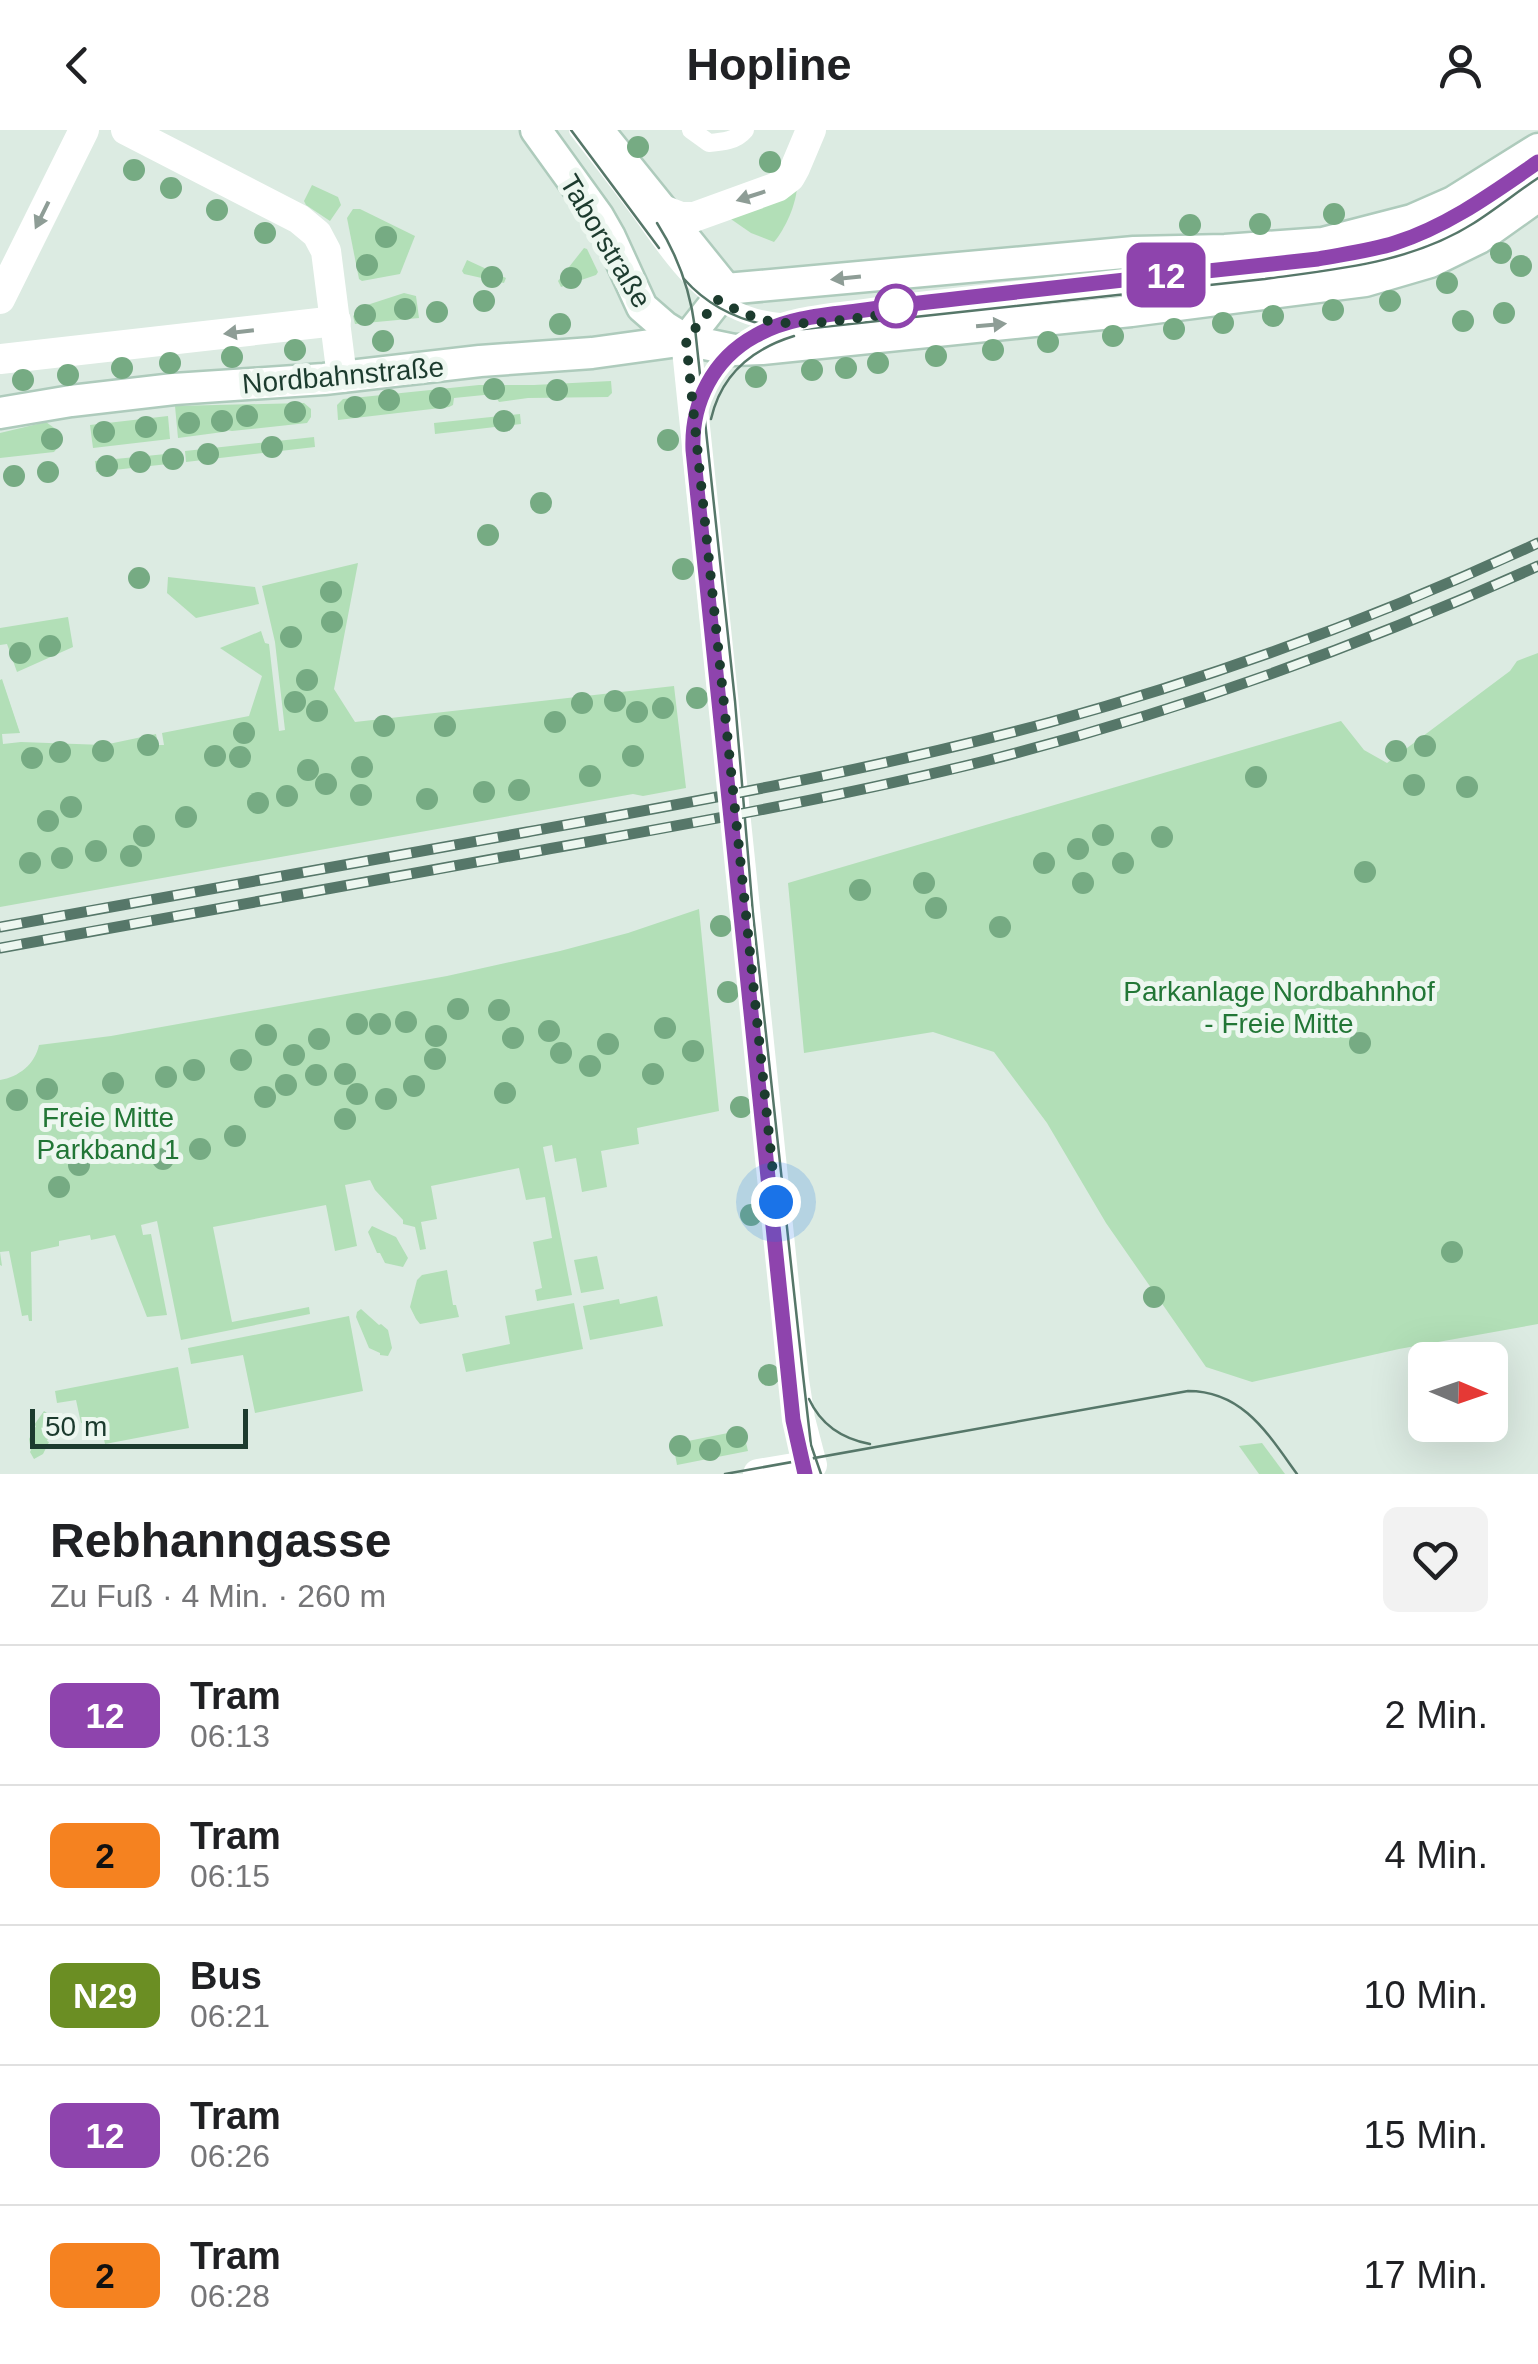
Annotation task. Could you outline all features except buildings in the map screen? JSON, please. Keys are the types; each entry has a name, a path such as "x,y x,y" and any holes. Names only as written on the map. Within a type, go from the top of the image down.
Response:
{"main road":[{"path":"0,299 84,130"},
{"path":"126,130 311,227 326,252 342,378"},
{"name":"Taborstraße","path":"536,130 604,226 642,308 686,340"},
{"name":"Taborstraße","path":"598,130 722,294"},
{"path":"660,209 694,217 777,187 790,177 810,130"},
{"path":"758,1474 814,1469 794,1380 686,340 722,294 1126,252 1323,243 1412,220 1453,202 1538,149"},
{"name":"Nordbahnstraße","path":"0,414 174,389 342,378 686,340 734,350 762,349 1113,313 1365,281 1430,262 1479,238 1538,196"},
{"name":"Nordbahnstraße","path":"0,359 336,320"}],"lane":[{"name":"Taborstraße","path":"578,130 676,262 700,288 722,294"},
{"path":"690,130 709,144 726,142 744,130"},
{"path":"722,294 737,311 771,321 808,322 1325,264 1382,254 1450,229 1538,170"}],"green space":[{"path":"312,185 338,197 341,205 330,221 304,201"},
{"path":"797,187 789,216 774,242 751,233 725,215"},
{"path":"353,209 415,236 400,274 359,279 347,218"},
{"path":"584,248 598,272 561,287 558,281"},
{"path":"467,260 506,278 504,283 464,274"},
{"path":"404,293 416,296 419,318 355,324 353,316 364,306"},
{"path":"611,381 612,393 608,397 499,402 494,394 454,398 449,407 338,420 337,405 343,399 479,385"},
{"path":"304,403 311,409 307,423 178,438 175,406"},
{"path":"520,414 521,424 435,434 434,423"},
{"path":"168,416 170,439 93,448 90,425"},
{"path":"46,422 57,430 58,447 54,452 0,458 0,433"},
{"path":"314,437 315,447 186,462 185,451"},
{"path":"176,453 177,463 96,472 95,461"},
{"path":"358,563 334,689 355,722 674,686 686,788 643,796 633,794 0,907 0,680 20,733 2,734 3,744 104,745 156,734 158,745 164,745 162,733 249,716 262,676 220,648 261,631 269,644 279,731 285,730 275,642 262,586"},
{"path":"168,577 255,587 259,604 196,618 167,593"},
{"path":"68,617 73,647 17,672 7,644 0,645 0,628"},
{"name":"Parkanlage Nordbahnhof - Freie Mitte","path":"1538,653 1538,1324 1438,1342 1408,1342 1408,1347 1252,1382 1206,1367 1106,1223 1047,1123 994,1052 933,1032 804,1053 788,883 1341,721 1364,750 1387,763 1510,671 1517,661"},
{"name":"Freie Mitte Parkband 1","path":"699,909 719,1111 637,1128 639,1144 601,1151 607,1187 582,1192 576,1158 555,1162 552,1145 543,1147 572,1295 537,1301 535,1290 542,1288 533,1242 552,1238 545,1197 526,1200 519,1168 431,1186 437,1219 421,1222 426,1249 420,1250 415,1227 403,1224 370,1180 345,1185 357,1246 335,1251 326,1205 213,1227 232,1322 309,1307 310,1314 181,1340 157,1221 141,1225 143,1235 151,1234 167,1315 147,1317 115,1235 59,1241 59,1246 31,1252 32,1321 28,1315 22,1316 9,1251 0,1252 0,1080 25,1069 39,1045 111,1036 447,976 628,933"},
{"path":"372,1226 396,1237 408,1258 403,1267 385,1263 377,1253 368,1232"},
{"path":"597,1256 604,1289 581,1293 574,1260"},
{"path":"447,1270 459,1317 420,1324 410,1307 417,1280 422,1275"},
{"path":"657,1296 663,1326 590,1340 583,1306"},
{"path":"574,1303 583,1349 466,1372 462,1354 510,1344 505,1316"},
{"path":"361,1309 388,1330 392,1348 388,1356 369,1348 356,1317"},
{"path":"349,1316 363,1391 255,1413 243,1355 191,1364 188,1348"},
{"path":"178,1367 189,1428 105,1444 100,1420 81,1423 76,1400 57,1403 55,1391"},
{"path":"44,1411 50,1415 49,1442 43,1454 34,1459 29,1439"},
{"path":"743,1430 748,1451 677,1465 673,1444"},
{"path":"1262,1443 1285,1474 1259,1474 1239,1446"}],"tram line":[{"path":"571,130 659,248"},
{"path":"1375,248 1440,223 1538,162"},
{"name":"12","path":"805,1474 793,1420 693,450 698,402 708,382 734,350 748,340 802,319 1318,259 1373,249 1438,226 1538,162"},
{"path":"684,279 710,302 739,317 770,326 804,329 1265,279 1373,262 1425,247 1474,223 1538,178"},
{"path":"657,223 682,273 695,328 803,1375 811,1445 821,1474"},
{"path":"700,398 730,355 774,327"},
{"path":"711,419 722,389 740,366 765,348 794,336"},
{"path":"725,1474 1188,1391 1224,1398 1239,1407 1264,1430 1297,1474"},
{"path":"809,1399 834,1429 870,1444"}],"railway":[{"path":"0,927 725,796 986,739 1237,664 1359,620 1538,543"},
{"path":"0,948 711,819 989,760 1129,721 1268,675 1538,566"}],"route":[{"path":"776,1202 686,340 718,300 737,311 771,321 794,322 897,313 896,306"}]}
